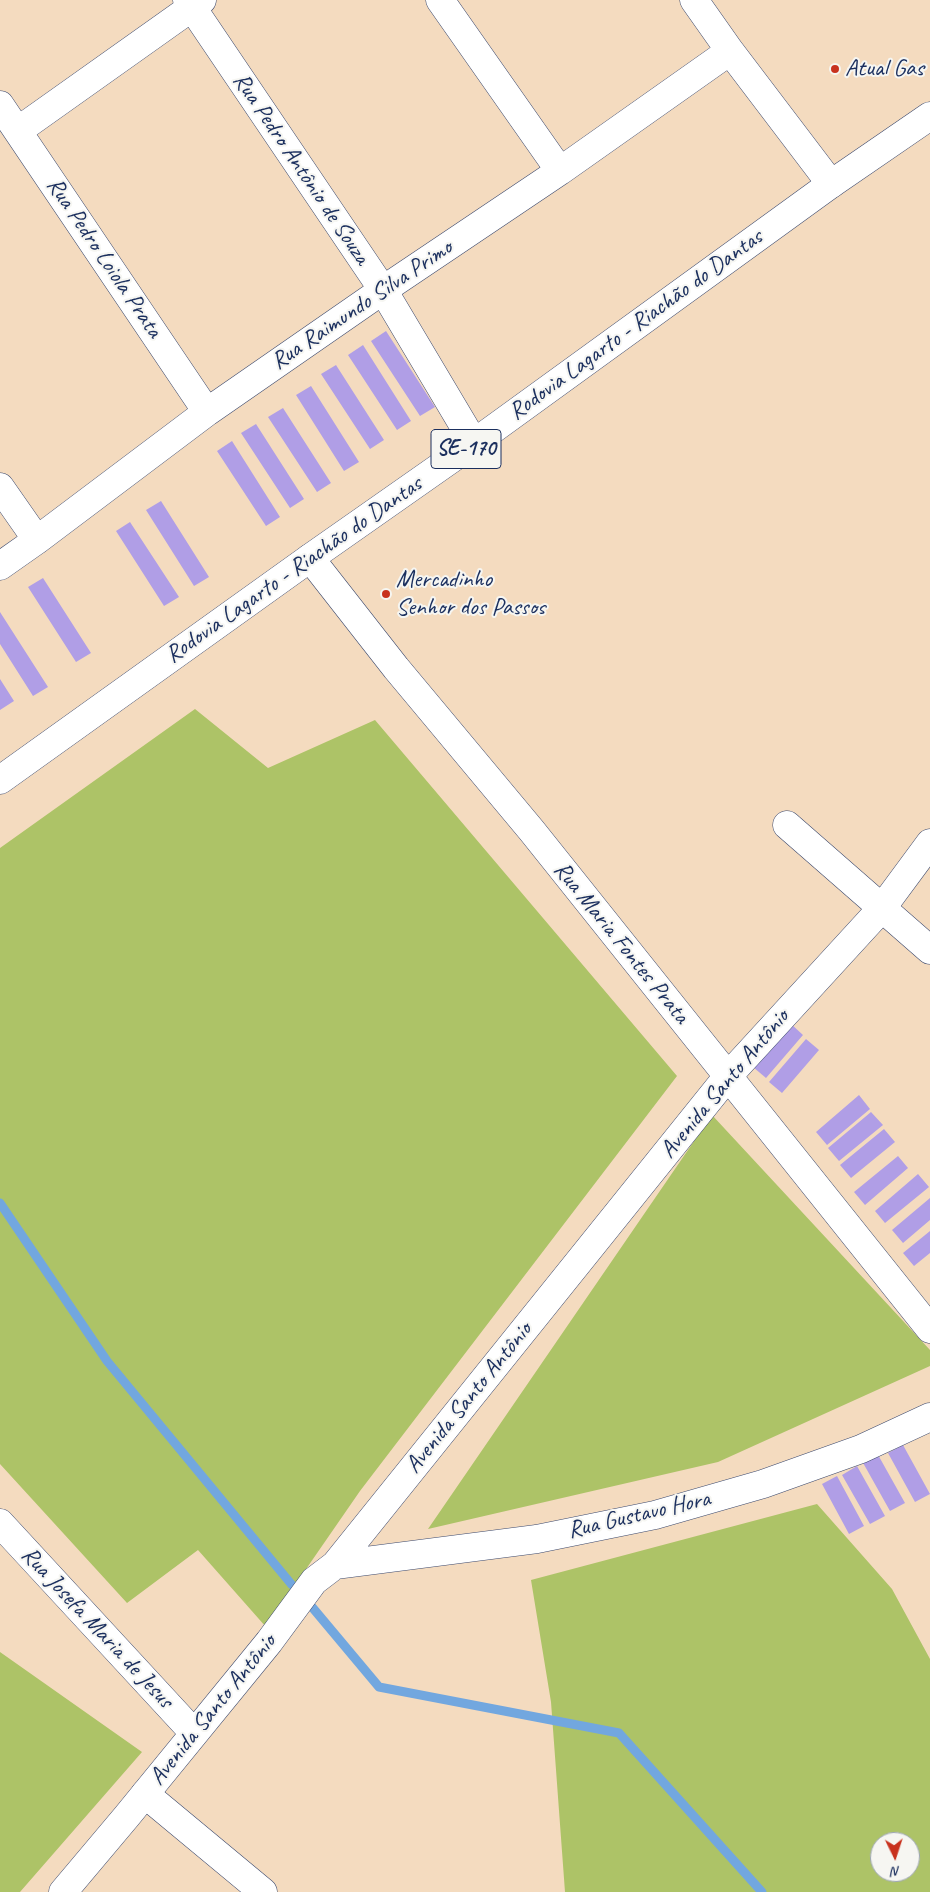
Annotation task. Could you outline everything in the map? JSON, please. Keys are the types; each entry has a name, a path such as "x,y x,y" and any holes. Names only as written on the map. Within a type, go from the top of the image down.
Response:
{"street":[{"path":"440,0 560,171"},
{"path":"694,0 730,51 831,184"},
{"path":"19,130 194,2"},
{"name":"Rua Pedro Antônio de Souza","path":"194,2 383,290 474,442"},
{"name":"Rua Raimundo Silva Primo","path":"0,566 207,412 383,290 560,171 730,51"},
{"name":"Rua Pedro Loiola Prata","path":"0,105 19,130 207,412"},
{"name":"Rodovia Lagarto - Riachão do Dantas","path":"0,780 474,442 831,184 930,116"},
{"path":"0,487 37,540"},
{"name":"Rua Maria Fontes Prata","path":"310,558 396,668 532,831 930,1329"},
{"path":"787,825 930,950"},
{"name":"Avenida Santo Antônio","path":"63,1892 269,1642 314,1581 336,1565 728,1076 882,908 930,843"},
{"name":"Rua Gustavo Hora","path":"336,1565 537,1539 655,1515 763,1484 861,1449 930,1416"},
{"name":"Rua Josefa Maria de Jesus","path":"0,1522 194,1733"},
{"path":"145,1794 263,1892"}],"green space":[{"path":"195,709 268,768 375,720 677,1076 360,1491 266,1627 198,1550 127,1603 0,1464 0,848"},
{"path":"712,1115 930,1350 930,1366 718,1462 428,1529"},
{"path":"817,1504 892,1589 930,1659 930,1892 565,1892 551,1702 531,1580"},
{"path":"0,1652 142,1752 20,1892 0,1892"}],"building":[{"path":"386,331 435,407 420,416 371,341"},
{"path":"363,345 411,421 397,430 348,355"},
{"path":"336,365 384,440 370,449 321,374"},
{"path":"311,386 359,462 344,471 296,395"},
{"path":"283,408 331,483 317,492 268,417"},
{"path":"256,424 304,499 290,508 241,433"},
{"path":"232,441 280,517 266,526 217,451"},
{"path":"161,501 209,577 194,586 146,510"},
{"path":"130,522 179,597 164,606 116,531"},
{"path":"43,578 91,653 76,662 28,587"},
{"path":"0,612 48,687 33,696 0,644"},
{"path":"0,679 14,701 0,710"},
{"path":"790,1023 803,1035 766,1078 753,1067"},
{"path":"806,1039 819,1050 782,1093 769,1082"},
{"path":"859,1095 870,1109 827,1145 816,1132"},
{"path":"871,1112 883,1125 839,1161 828,1148"},
{"path":"884,1129 895,1142 851,1178 840,1165"},
{"path":"898,1156 908,1168 865,1205 854,1192"},
{"path":"918,1174 929,1187 885,1223 875,1211"},
{"path":"930,1198 930,1220 903,1243 892,1230"},
{"path":"930,1231 930,1253 914,1266 903,1253"},
{"path":"903,1445 930,1494 915,1502 888,1453"},
{"path":"877,1453 905,1503 890,1511 862,1461"},
{"path":"857,1466 885,1516 870,1524 842,1475"},
{"path":"837,1476 864,1526 849,1534 822,1484"}],"waterway":[{"path":"0,1203 107,1361 292,1585"},
{"path":"312,1607 379,1687 619,1733 762,1892"}],"place":[{"name":"Atual Gas","path":"835,69"},
{"name":"Mercadinho Senhor dos Passos","path":"386,594"}]}
